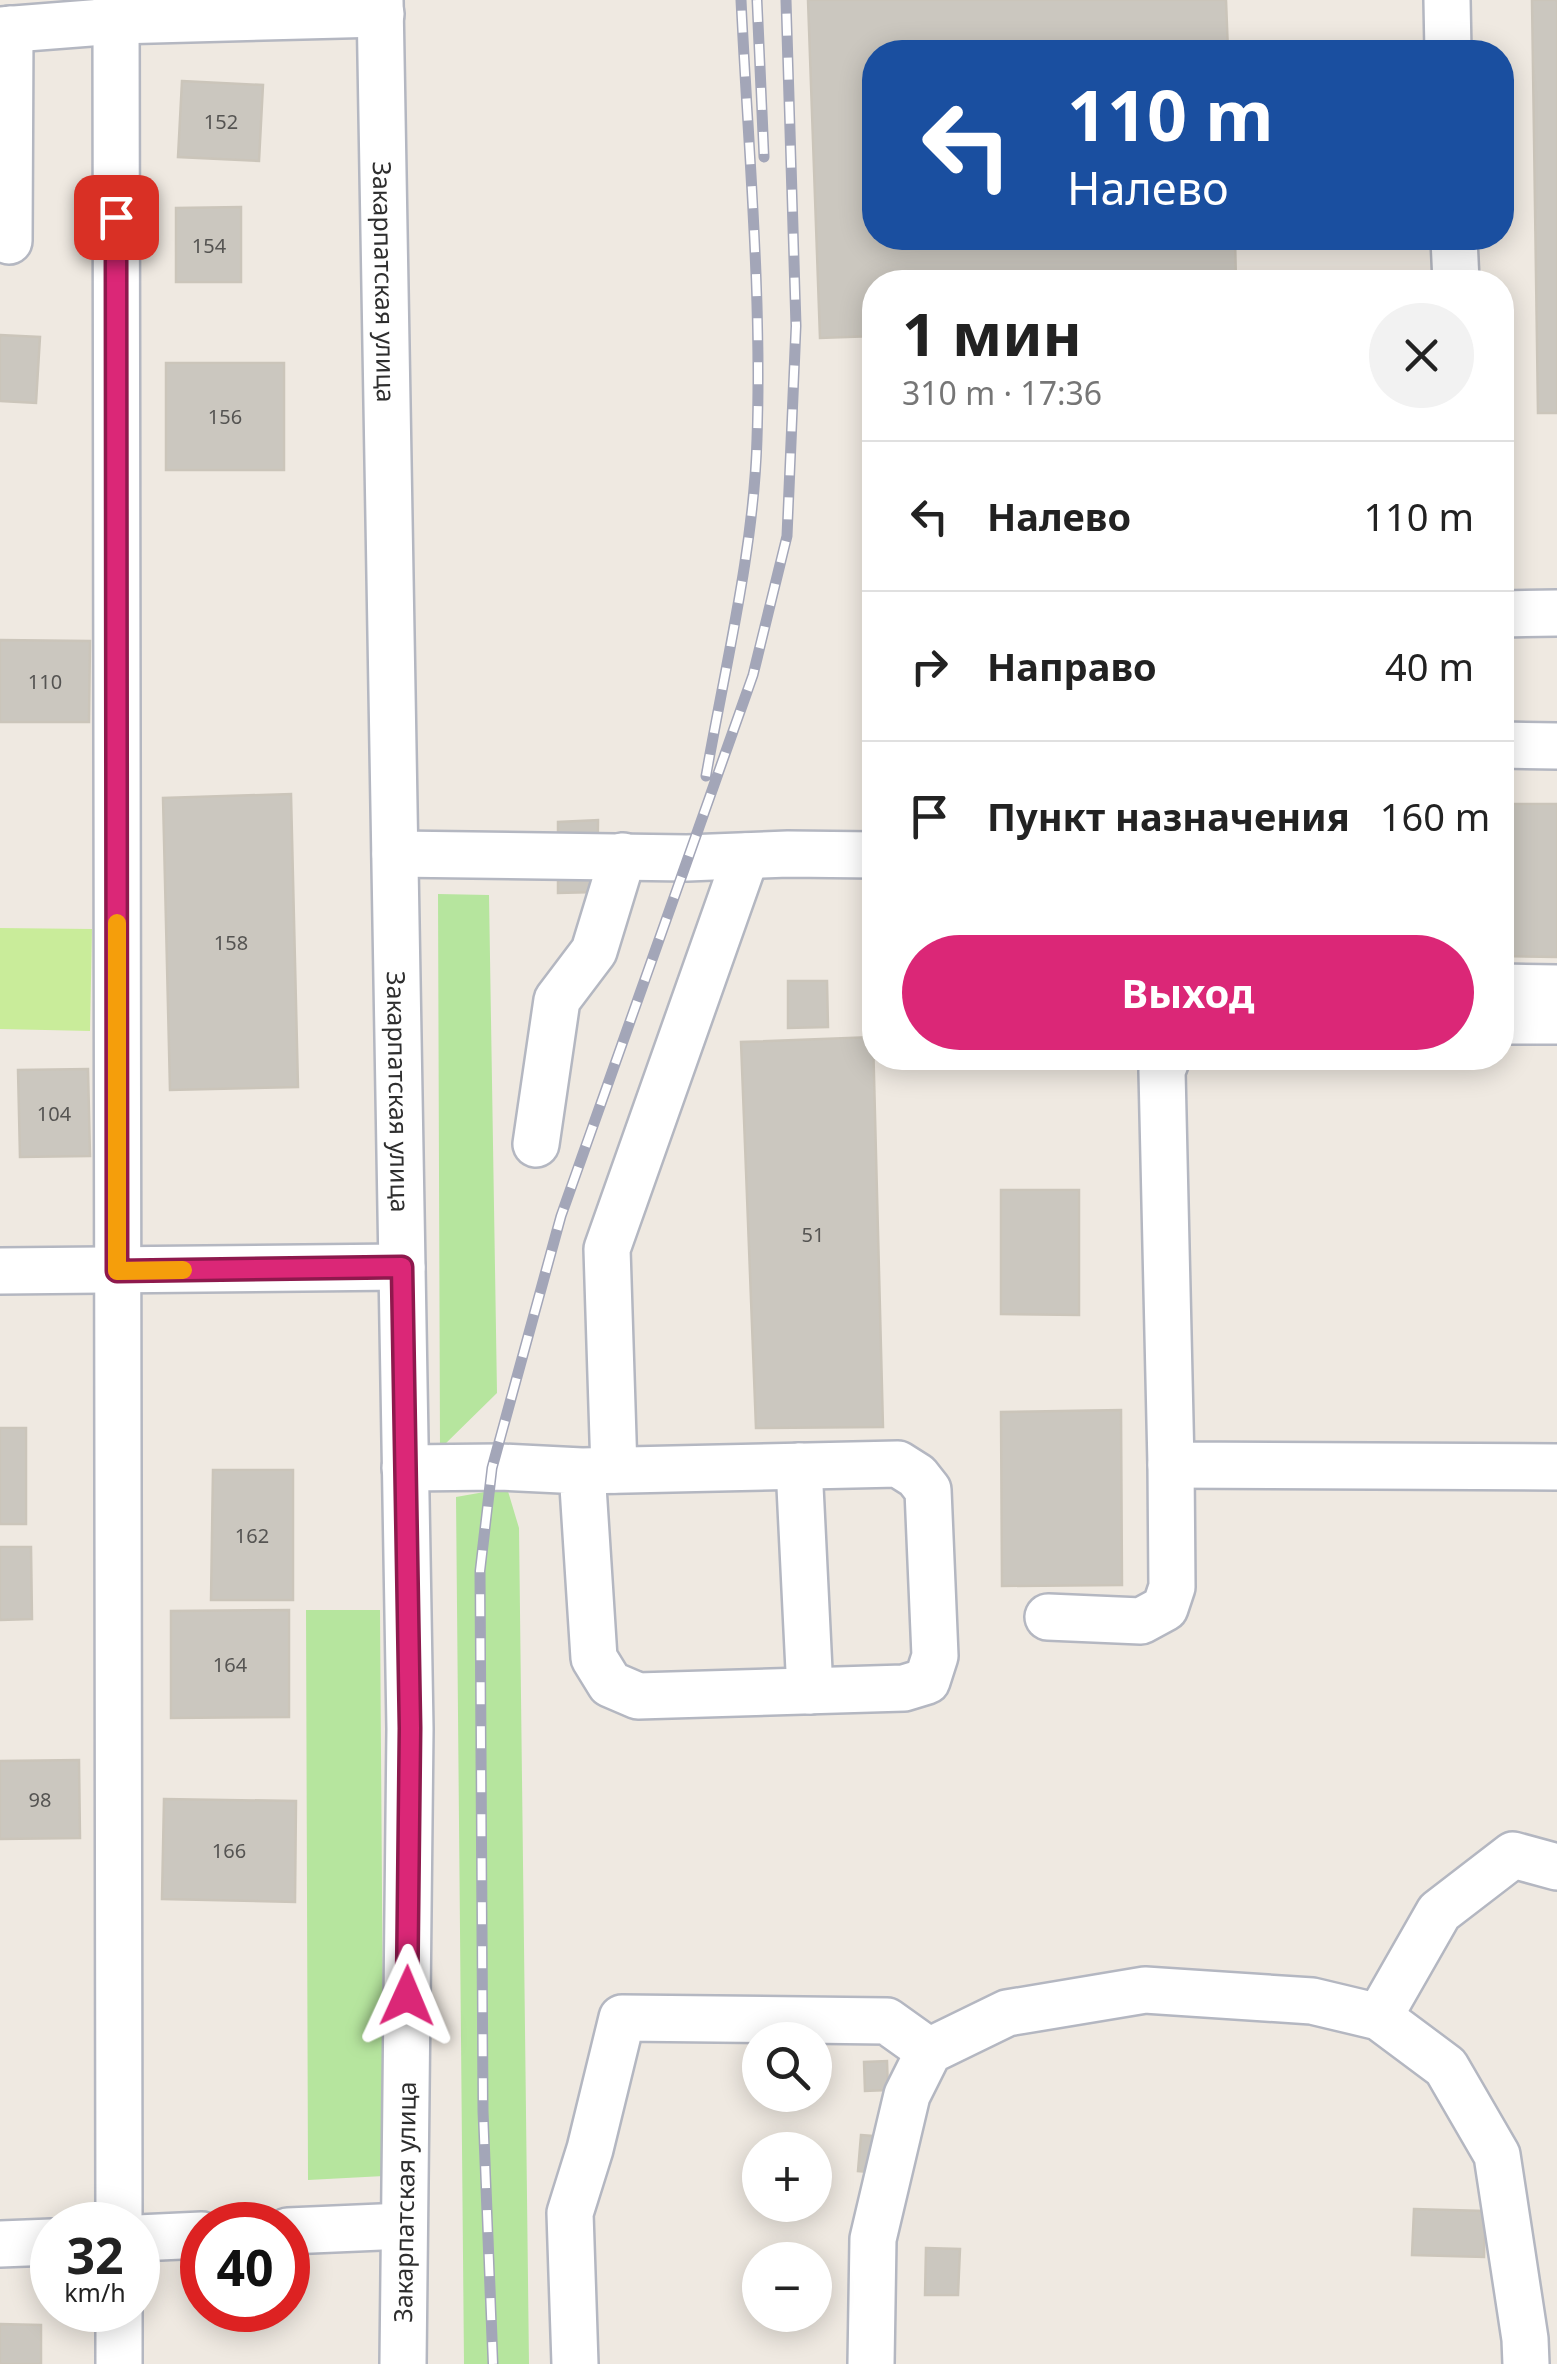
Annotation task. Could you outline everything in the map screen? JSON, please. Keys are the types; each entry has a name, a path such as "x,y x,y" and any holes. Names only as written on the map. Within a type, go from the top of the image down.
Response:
{"street":[{"path":"1447,0 1448,40"},
{"path":"10,241 5,29 116,11 380,7"},
{"name":"Закарпатская улица","path":"380,7 410,1728 402,2364"},
{"path":"116,11 118,2202"},
{"path":"1514,614 1557,613"},
{"path":"1514,745 1557,746"},
{"path":"395,854 862,855"},
{"path":"536,1144 557,1000 594,951 623,856"},
{"path":"405,1468 598,1470 898,1464 917,1476 928,1490 934,1656 927,1681 904,1688 638,1696 610,1684 594,1658 598,1470 607,1250 746,856"},
{"path":"1514,987 1557,988"},
{"path":"1514,1022 1557,1021"},
{"path":"1048,1617 1141,1621 1165,1608 1172,1588 1162,1070"},
{"path":"0,1271 402,1267"},
{"path":"1171,1465 1557,1467"},
{"path":"798,1466 810,1691"},
{"path":"1378,2017 1439,1912 1513,1855 1557,1867"},
{"path":"871,2364 873,2239 908,2095 929,2051 1007,2013 1145,1990 1312,2002 1378,2017 1446,2067 1496,2154 1536,2356"},
{"path":"576,2364 570,2213 622,2018 887,2020 929,2051"},
{"path":"310,2230 404,2226"},
{"path":"0,2244 30,2243"},
{"path":"119,2332 119,2364"}],"green space":[{"path":"438,894 489,895 497,1393 440,1449"},
{"path":"0,928 92,929 90,1031 0,1029"},
{"path":"507,1488 519,1528 529,2364 464,2364 456,1497"},
{"path":"306,1610 380,1610 384,2176 308,2180"}],"building":[{"path":"808,0 1226,0 1228,40 862,40 862,250 1235,250 1236,270 862,270 862,336 820,338"},
{"path":"1532,0 1557,0 1557,413 1538,413"},
{"path":"182,81 263,85 259,161 178,157"},
{"path":"241,207 241,282 176,282 176,208"},
{"path":"0,335 40,337 36,403 0,401"},
{"path":"166,363 284,363 284,470 166,470"},
{"path":"0,640 90,641 89,722 0,722"},
{"path":"291,794 298,1087 170,1090 163,798"},
{"path":"1514,804 1557,804 1557,957 1514,956"},
{"path":"598,820 597,892 558,893 558,822"},
{"path":"788,981 827,981 828,1027 788,1028"},
{"path":"862,1037 862,1070 874,1070 883,1427 756,1428 741,1042"},
{"path":"88,1069 90,1156 20,1157 18,1070"},
{"path":"1001,1190 1079,1190 1079,1315 1001,1314"},
{"path":"1121,1410 1122,1585 1002,1586 1001,1412"},
{"path":"0,1428 26,1428 26,1524 0,1524"},
{"path":"213,1470 293,1470 293,1600 211,1600"},
{"path":"0,1547 31,1547 32,1619 0,1620"},
{"path":"289,1610 289,1717 171,1718 171,1611"},
{"path":"79,1760 80,1838 0,1839 0,1761"},
{"path":"164,1799 296,1801 295,1902 162,1899"},
{"path":"887,2061 888,2090 865,2091 864,2062"},
{"path":"861,2135 885,2137 882,2173 858,2171"},
{"path":"1414,2209 1485,2211 1484,2257 1412,2255"},
{"path":"926,2248 960,2249 958,2295 925,2295"},
{"path":"0,2324 30,2325 30,2332 41,2332 41,2364 0,2364"}],"railway":[{"path":"706,776 745,565 757,439 756,274 741,0"},
{"path":"757,0 764,157"},
{"path":"493,2364 483,2111 480,1571 492,1468 561,1216 753,675 787,536 796,326 786,0"}],"slow traffic":[{"path":"117,923 117,1271 183,1270"}],"route":[{"path":"116,217 117,1271 402,1267 410,1728 407,1996"}]}
